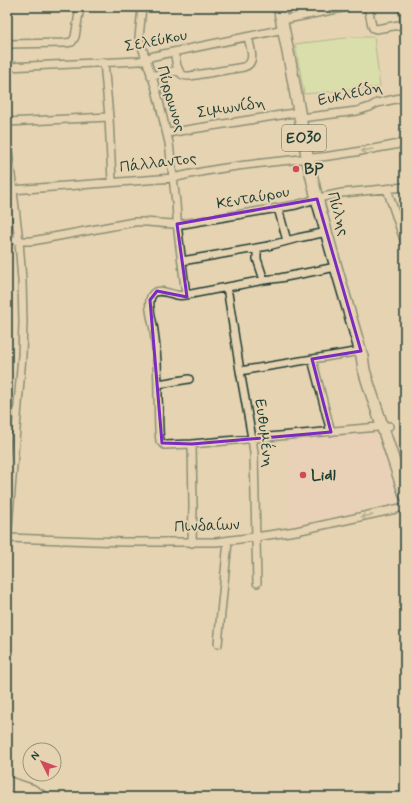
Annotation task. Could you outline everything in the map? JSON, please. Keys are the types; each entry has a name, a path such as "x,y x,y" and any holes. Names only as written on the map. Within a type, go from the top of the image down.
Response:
{"main road":[{"name":"Πύλης","path":"279,7 307,157 317,199 362,354 370,368 405,496"},
{"name":"Πύλης","path":"385,426 405,474"}],"street":[{"path":"7,44 72,42 75,37 80,7"},
{"name":"Πύρρωνος","path":"142,7 138,36 156,89 167,133 186,295"},
{"name":"Σελεύκου","path":"7,67 104,62 137,62 154,56 248,37 283,25 346,7"},
{"path":"368,7 372,26 376,29 405,24 402,7"},
{"path":"174,52 179,70 184,76 249,65 252,58 248,37"},
{"path":"104,62 109,117 112,182"},
{"path":"152,76 179,70"},
{"name":"Ευκλείδη","path":"300,115 357,110 405,97"},
{"name":"Σιμωνίδη","path":"167,133 300,115"},
{"path":"7,122 109,117"},
{"path":"7,142 19,242 22,280 23,336 7,538"},
{"name":"Πάλλαντος","path":"12,190 173,178 197,172 229,167 307,157 320,157 405,142"},
{"name":"Κενταύρου","path":"19,242 32,241 134,222 177,224 221,218 296,205 342,193 405,187"},
{"path":"387,189 405,243"},
{"path":"278,208 287,240"},
{"path":"182,261 268,246 287,240 326,232"},
{"path":"7,239 19,242"},
{"path":"257,248 258,260 264,280"},
{"path":"336,267 186,295 178,296 160,291 154,293 151,296 150,303 154,331 158,384 160,439 163,444 167,445 192,444 385,426"},
{"name":"Ευθυμένη","path":"227,287 252,438 255,465 256,583"},
{"path":"240,371 312,359 362,354"},
{"path":"312,359 331,432"},
{"path":"158,384 189,379"},
{"path":"192,444 192,543"},
{"name":"Πινδαίων","path":"7,538 192,543 228,541 296,531 405,507"},
{"path":"218,644 228,541"},
{"path":"8,782 27,797"},
{"path":"8,782 32,790 43,797"}],"highlighted area":[{"path":"317,199 361,351 312,359 331,432 192,444 162,443 150,300 157,291 187,297 177,224"}],"shaded area":[{"path":"379,430 403,504 287,529 287,438"}],"green space":[{"path":"354,37 374,37 380,87 304,94 295,44"}],"place":[{"name":"BP","path":"296,169"},
{"name":"Lidl","path":"303,475"}]}
